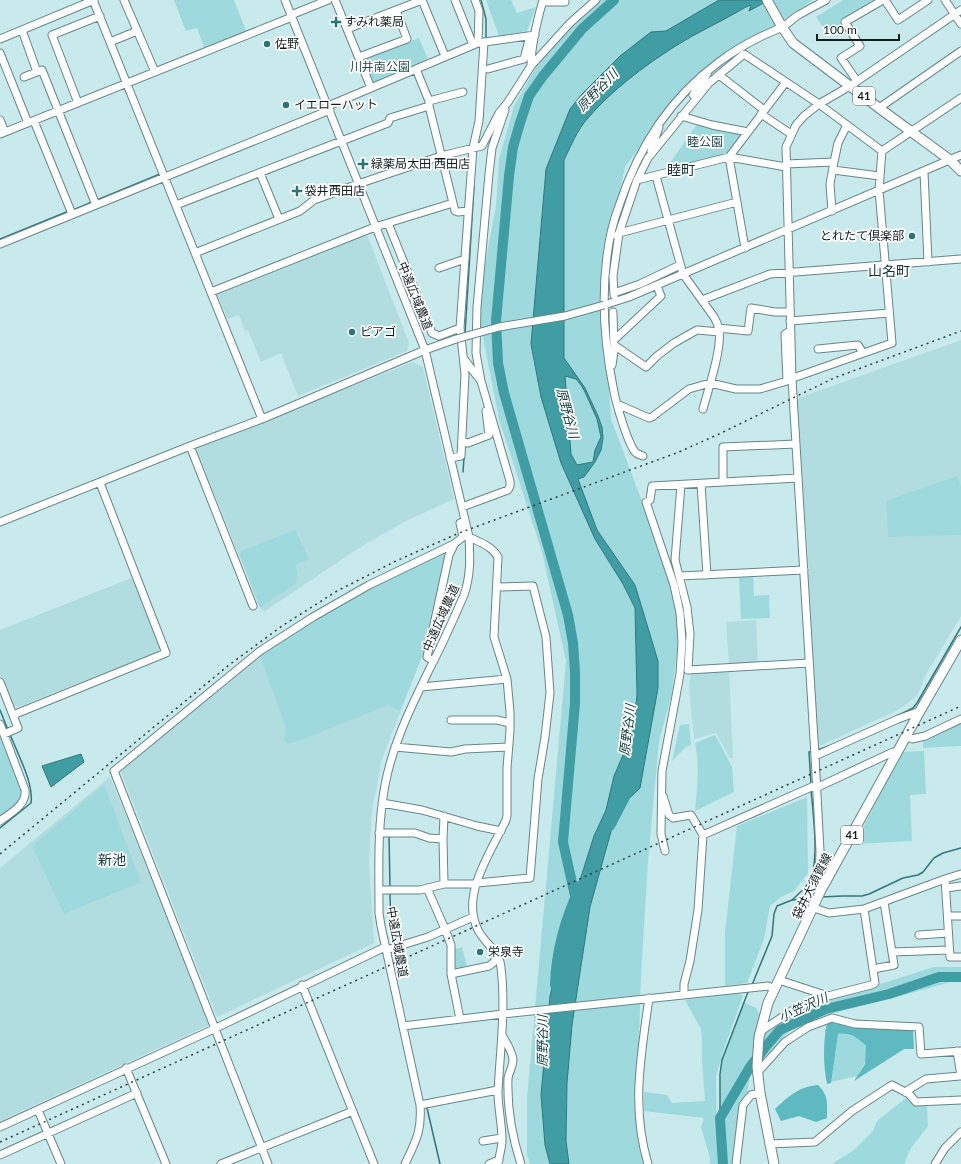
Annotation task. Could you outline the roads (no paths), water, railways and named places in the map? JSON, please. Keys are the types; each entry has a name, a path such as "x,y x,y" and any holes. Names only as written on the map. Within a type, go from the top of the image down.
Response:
{"main road":[{"name":"41","path":"767,0 793,43 853,83 879,108 950,160 961,171"},
{"name":"袋井大須賀線","path":"774,1164 769,1144 757,1070 760,1034 768,1003 814,908 821,890 961,640"}],"street":[{"path":"0,39 94,0 262,418"},
{"path":"124,0 155,72"},
{"name":"中遠広域農道","path":"285,0 425,350 469,537 470,565 468,584 434,661 411,708 395,747 387,777 379,833 379,913 385,948 420,1105 420,1126 418,1137 405,1164"},
{"path":"0,120 3,133 328,0"},
{"path":"335,0 371,88"},
{"path":"347,29 422,0 445,56"},
{"path":"455,0 478,44"},
{"path":"450,458 461,456 462,442 465,374 460,328 473,148 479,121 479,11 475,0"},
{"path":"195,253 300,211 314,200 441,156 482,146 499,113 508,102 531,66 570,23 596,0"},
{"path":"643,456 635,452 630,442 617,404 610,371 604,305 607,255 615,219 633,168 646,142 664,116 696,81 711,68 740,48 782,27 795,17 826,0"},
{"path":"853,83 841,58 860,46 845,22 884,0 898,20 928,0"},
{"path":"944,0 961,24"},
{"path":"488,68 524,59 532,35 540,1 565,2"},
{"path":"358,57 407,39 396,10"},
{"path":"821,890 819,881 820,851 815,756 790,331 786,147 796,124 819,104 853,83 961,10"},
{"path":"78,103 52,36 100,16"},
{"path":"22,30 37,72"},
{"path":"110,42 137,31"},
{"path":"0,244 71,211 164,176 329,108 445,56 478,44 532,35"},
{"path":"531,66 532,35"},
{"path":"879,108 961,51"},
{"path":"0,53 71,211"},
{"path":"648,158 709,83 744,54 819,104 882,151"},
{"path":"681,116 711,68"},
{"path":"416,69 429,104 455,211 468,211"},
{"path":"24,77 42,70 57,111 95,202"},
{"path":"719,75 791,134"},
{"path":"745,248 729,157 786,82"},
{"path":"176,205 388,123 390,118 463,92"},
{"path":"882,151 961,98"},
{"path":"462,508 508,490 510,486 510,481 485,393 476,353 477,307 492,148 508,102"},
{"path":"664,116 648,158 637,180 619,233 614,276 614,294 640,284 680,265"},
{"path":"681,116 712,125 748,132"},
{"path":"832,211 830,184 838,143 847,125"},
{"path":"796,377 892,343 879,190 882,151"},
{"path":"0,522 262,418 425,350 456,339 499,327 565,316 629,297 961,155"},
{"path":"637,180 729,157 786,165 834,162"},
{"path":"833,170 880,176"},
{"path":"924,172 928,262"},
{"path":"260,173 279,219"},
{"path":"656,176 683,274 714,317 719,330 717,352 703,409"},
{"path":"607,255 614,239 619,233 737,202"},
{"path":"211,292 375,227 453,204"},
{"path":"388,223 432,333 439,336 460,328"},
{"path":"439,268 465,259"},
{"path":"702,300 764,275 961,260"},
{"path":"614,342 661,296 657,286"},
{"path":"614,342 646,367 674,343 697,330 748,331 751,308 775,312 790,312"},
{"path":"610,371 613,362 614,312"},
{"path":"790,321 889,313"},
{"path":"617,404 648,418 652,417 689,388 710,383 736,389 760,389 787,381 785,334 790,331"},
{"path":"818,349 858,344 863,353"},
{"path":"463,359 482,381"},
{"path":"462,442 468,443 489,435 485,393"},
{"path":"723,482 723,448 796,444"},
{"path":"190,446 253,606"},
{"path":"665,851 661,834 662,771 680,674 682,642 680,613 674,585 646,502 650,500 652,486 798,478"},
{"path":"13,715 166,653 100,482"},
{"path":"701,484 707,575"},
{"path":"681,485 675,560 687,607 690,634 688,670 809,663"},
{"path":"268,1164 114,771 260,651 313,617 369,585 454,544 463,536 460,524 465,522"},
{"path":"469,537 491,548 495,552 498,562 494,637 507,680 510,723 507,768 507,816 501,831 480,871 476,883 473,918 478,932 498,955 502,968 503,1014 498,1090 502,1138 499,1162 489,1164"},
{"path":"434,661 427,657 449,555 454,544"},
{"path":"680,576 804,570"},
{"path":"379,890 420,890 444,884 476,883 530,878 538,779 550,693 546,637 533,586 497,587"},
{"path":"421,687 507,680"},
{"path":"0,682 18,728 4,734"},
{"path":"815,756 898,718 920,711"},
{"path":"907,736 912,739 925,736 961,719"},
{"path":"451,720 497,720 510,723"},
{"path":"0,724 26,796 23,802 0,821"},
{"path":"395,747 451,752 466,749 508,747"},
{"path":"703,835 892,752 897,754"},
{"path":"661,785 669,815 673,818 689,814 691,815 703,835 698,910 690,961 684,984 684,995"},
{"path":"382,804 422,810 501,831"},
{"path":"444,816 444,884"},
{"path":"379,833 414,833 429,838 443,838"},
{"path":"820,851 823,858 835,866"},
{"path":"814,908 829,913 864,909 961,874"},
{"path":"945,879 950,957 961,957"},
{"path":"946,888 961,886"},
{"path":"427,888 446,929 451,945 451,974 460,1019"},
{"path":"873,969 894,965 884,902"},
{"path":"779,980 828,996 874,983 864,909"},
{"path":"948,916 961,916"},
{"path":"0,1127 214,1029 302,985 385,948 428,937 473,918"},
{"path":"919,935 948,933"},
{"path":"892,952 949,950"},
{"path":"451,974 489,966 498,955"},
{"path":"302,985 374,1164"},
{"path":"403,1026 647,998 768,986 775,989"},
{"path":"760,1034 793,1010 814,999 818,993"},
{"path":"647,998 638,1076 639,1116 648,1164"},
{"path":"757,1070 786,1042 808,1027 832,1018 855,1024 919,1027 921,1054 959,1051 961,1076 926,1079 905,1092"},
{"path":"502,1034 513,1060 508,1076 509,1103 513,1134 521,1164"},
{"path":"126,1068 166,1164"},
{"path":"769,1144 814,1142 852,1110 892,1085 908,1094 916,1102 961,1100"},
{"path":"420,1105 498,1090"},
{"path":"0,1155 137,1093"},
{"path":"736,1164 743,1105 751,1095 760,1093"},
{"path":"38,1110 61,1164"},
{"path":"222,1164 353,1111"},
{"path":"935,1164 945,1148 961,1132"},
{"path":"483,1141 491,1141 502,1138"}],"water":[{"path":"719,0 769,0 749,11 751,5 746,7 692,36 663,54 628,80 607,98 584,123 574,138 564,160 564,358 585,388 602,427 603,438 601,450 595,462 584,477 578,479 597,530 635,585 658,661 658,688 640,788 617,810 590,907 572,1025 567,1083 566,1141 569,1164 550,1164 545,1145 541,1095 550,996 575,896 594,836 606,810 614,776 633,732 637,695 635,608 623,584 595,539 561,463 541,397 531,344 546,169 570,109 582,94 620,56 651,32 666,31","holes":["565,376 576,379 585,392 597,419 601,437 595,450 593,462 577,465 571,454"]},
{"path":"81,754 84,762 51,787 42,766"}],"waterway":[{"path":"481,0 486,19 486,39"},
{"name":"原野谷川","path":"575,896 563,842 575,703 573,643 568,615 504,393 498,363 496,321 513,147 529,96 543,76 582,29 614,0"},
{"path":"479,137 483,115"},
{"path":"97,200 160,174"},
{"path":"465,334 474,186"},
{"path":"73,210 92,202"},
{"path":"0,239 69,211"},
{"path":"463,472 464,458"},
{"path":"899,715 913,708 917,703 961,627"},
{"path":"0,710 8,730"},
{"path":"0,828 31,803 28,777 10,734"},
{"path":"817,750 832,745"},
{"path":"811,784 809,752 813,751"},
{"path":"792,900 809,882 814,863 815,838 811,790"},
{"name":"原野谷川","path":"610,826 625,797"},
{"path":"389,835 390,887"},
{"path":"821,897 862,896 869,894 903,878 918,875 923,872 934,858 943,853 961,848"},
{"name":"原野谷川","path":"555,985 557,959 566,921 581,885"},
{"path":"390,892 391,936 393,943"},
{"path":"752,985 772,936 774,914 777,906 792,900 813,898"},
{"name":"小笠沢川","path":"723,1164 720,1118 750,1067 780,1030 826,1009 889,994 939,977 961,977"},
{"path":"720,1118 720,1074 722,1060 748,992"},
{"path":"427,1108 440,1164"}],"railway":[{"path":"0,854 229,665 282,626 337,591 396,561 459,533 679,452 834,378 961,331"},
{"path":"0,1142 961,706"}],"place":[{"name":"すみれ薬局","path":"336,22"},
{"name":"佐野","path":"267,44"},
{"name":"イエローハット","path":"286,105"},
{"name":"緑薬局太田 西田店","path":"363,164"},
{"name":"袋井西田店","path":"297,191"},
{"name":"とれたて倶楽部","path":"912,236"},
{"name":"ピアゴ","path":"352,332"},
{"name":"栄泉寺","path":"480,952"}],"district":[{"name":"睦町","path":"681,170"},
{"name":"山名町","path":"889,271"},
{"name":"新池","path":"112,860"}],"park label":[{"name":"川井南公園","path":"380,67"},
{"name":"睦公園","path":"705,142"}]}
